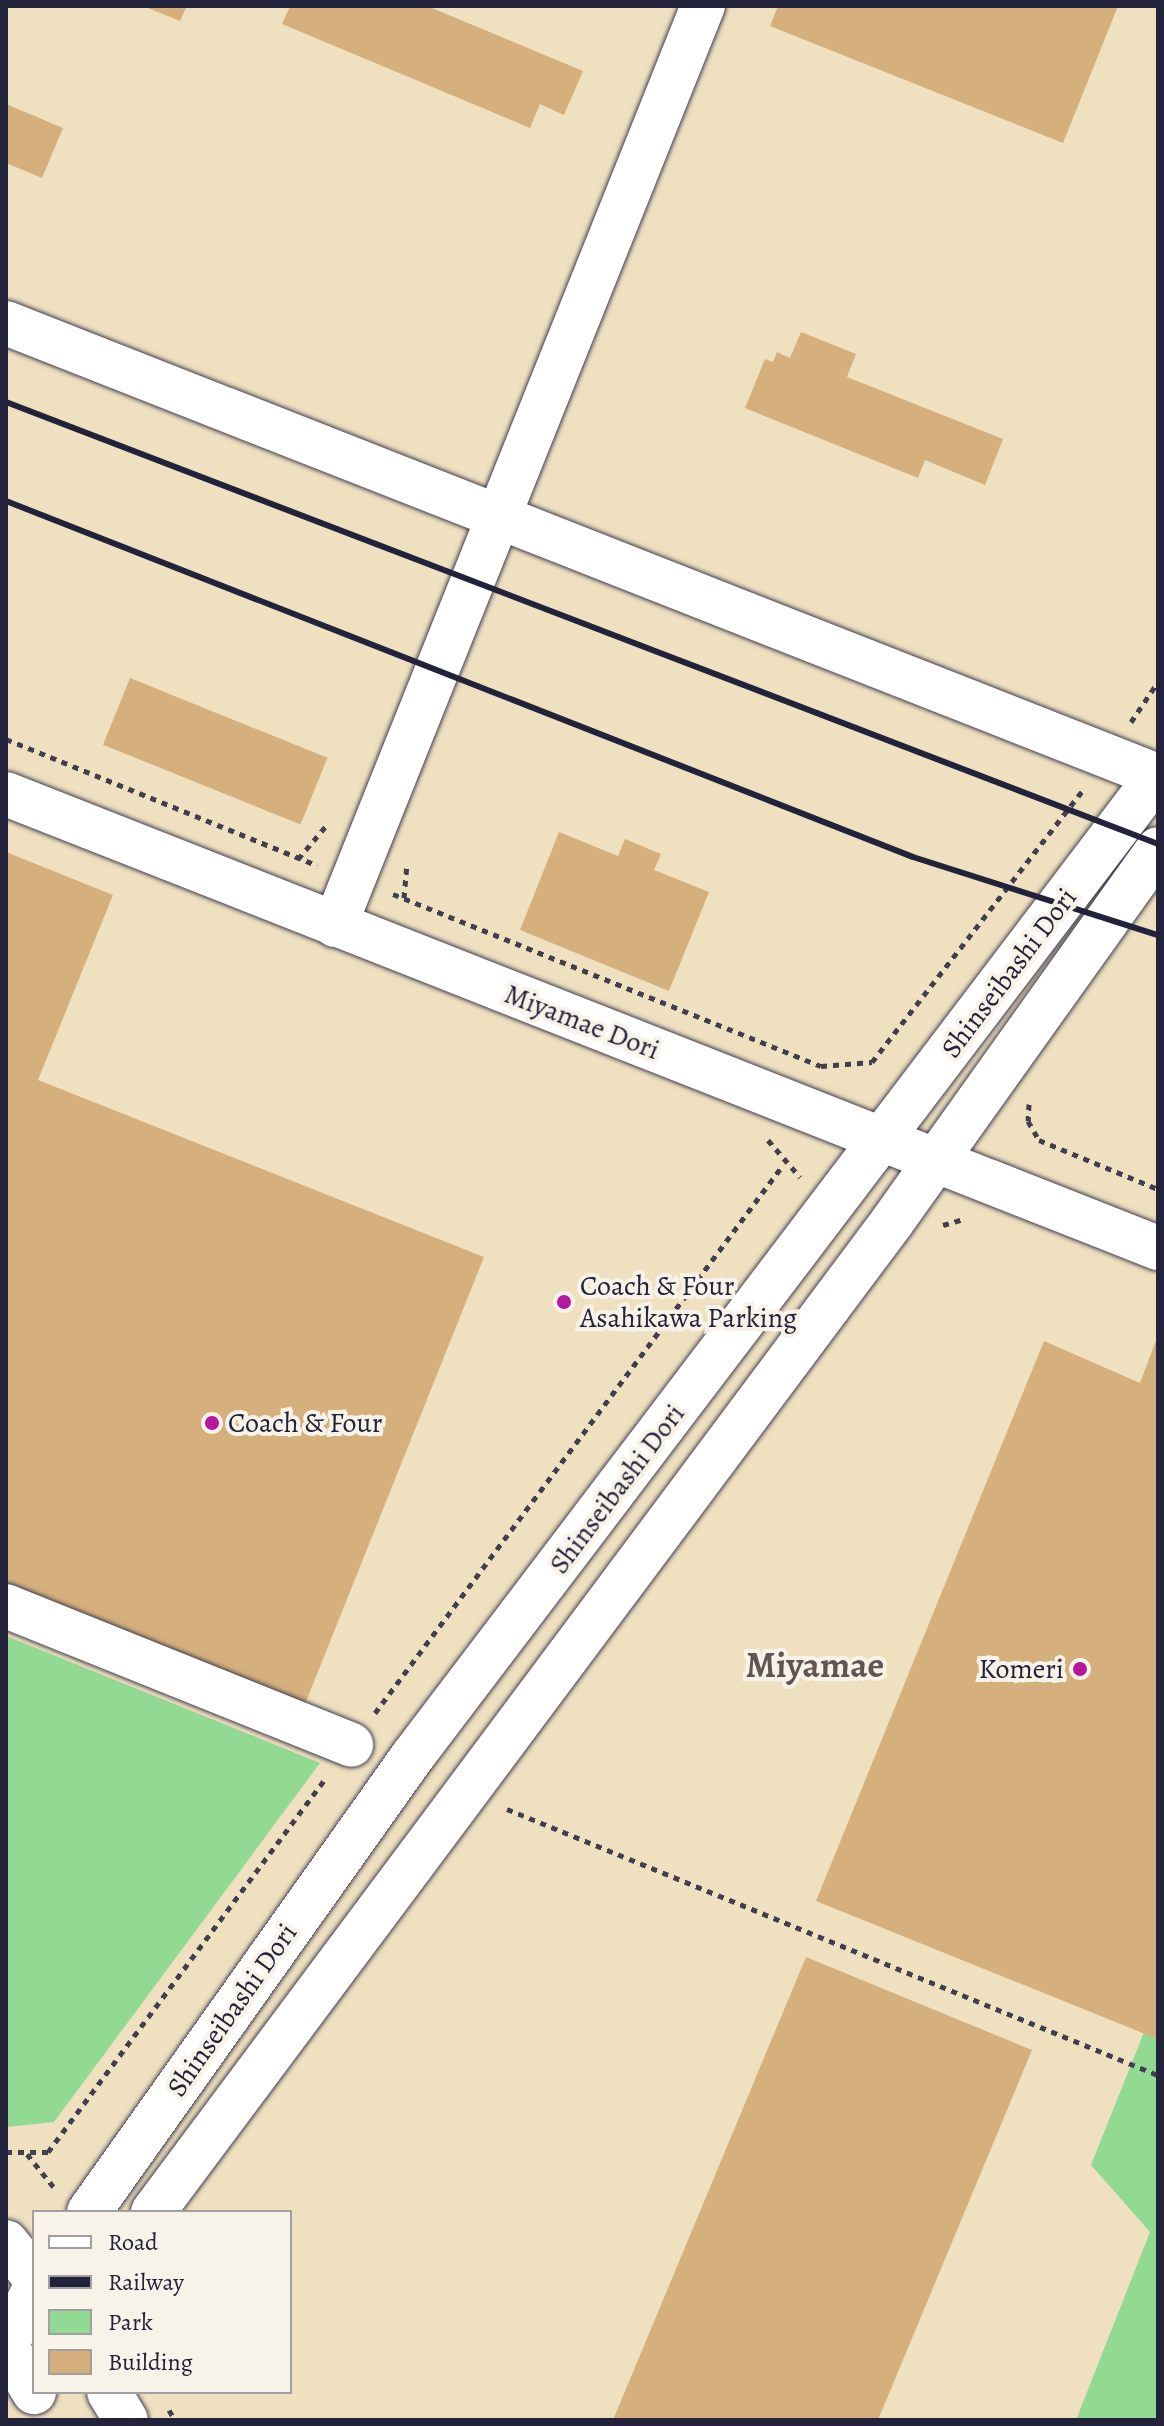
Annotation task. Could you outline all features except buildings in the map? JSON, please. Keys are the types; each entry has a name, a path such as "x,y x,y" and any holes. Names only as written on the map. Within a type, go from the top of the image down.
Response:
{"street":[{"path":"335,925 699,7"},
{"path":"6,323 1107,759 1158,776"},
{"name":"Shinseibashi Dori","path":"77,2206 412,1757 1158,776"},
{"name":"Miyamae Dori","path":"6,794 882,1142 1158,1248"},
{"name":"Shinseibashi Dori","path":"154,2210 934,1162 1158,849"},
{"path":"6,1606 351,1745"},
{"path":"6,2242 32,2274"},
{"path":"32,2294 6,2346 32,2336"},
{"path":"6,2346 32,2389"},
{"path":"35,2394 51,2420"},
{"path":"110,2394 126,2420"}],"path":[{"path":"6,739 298,859 353,877 821,1066 872,1062 1107,759 1158,682"},
{"path":"298,859 331,821"},
{"path":"404,898 409,849"},
{"path":"1029,1094 1028,1121 1039,1140 1158,1189"},
{"path":"6,2152 48,2152 783,1165"},
{"path":"933,1229 969,1217"},
{"path":"497,1819 514,1796"},
{"path":"505,1808 1158,2075"},
{"path":"26,2153 77,2206"}],"green space":[{"path":"6,1636 320,1763 54,2122 6,2127"},
{"path":"1158,1997 1158,2420 1076,2420 1150,2232 1091,2165"}],"railway":[{"path":"6,402 1158,844"},
{"path":"6,501 913,857 1158,935"}],"place":[{"name":"Coach & Four Asahikawa Parking","path":"564,1302"},
{"name":"Coach & Four","path":"212,1423"},
{"name":"Komeri","path":"1080,1669"}],"district":[{"name":"Miyamae","path":"815,1665"}]}
